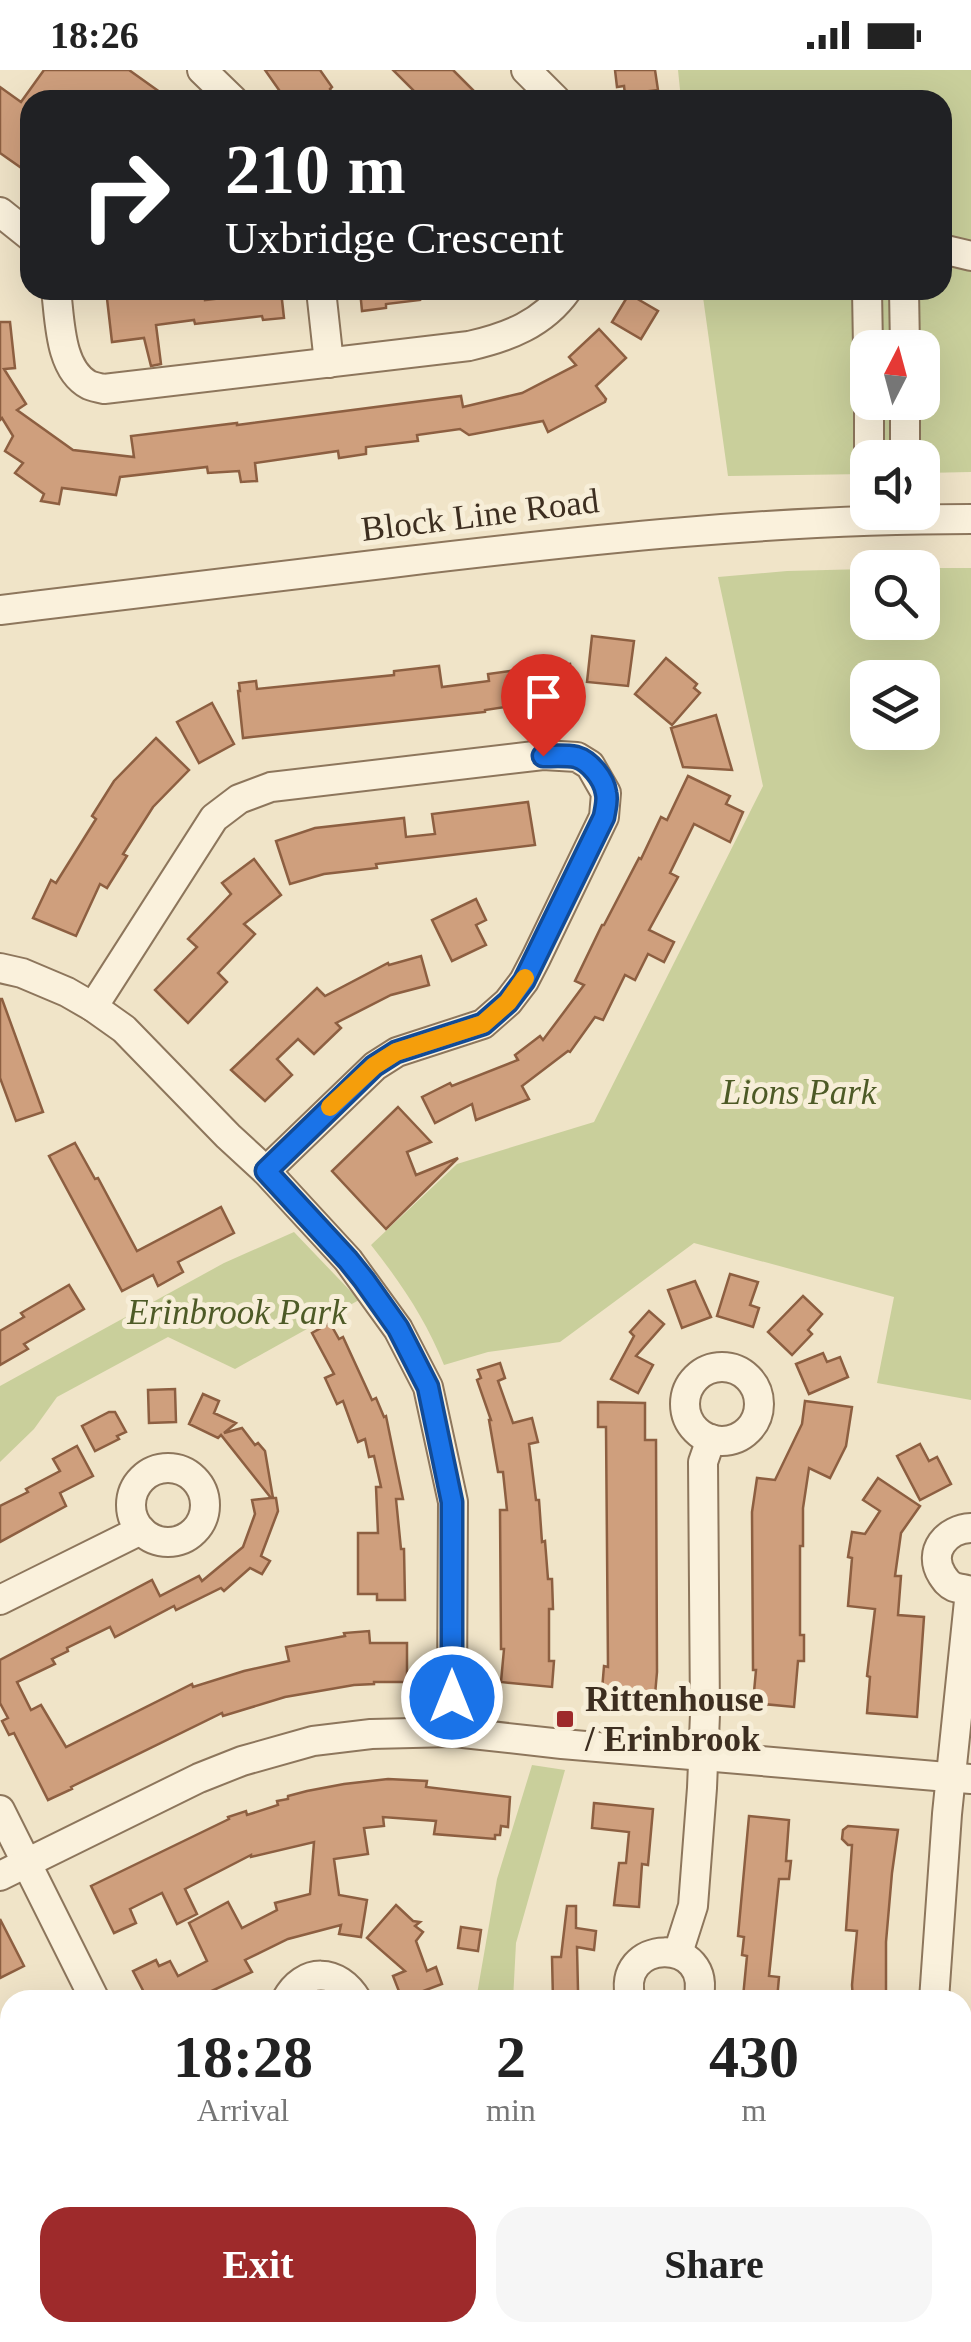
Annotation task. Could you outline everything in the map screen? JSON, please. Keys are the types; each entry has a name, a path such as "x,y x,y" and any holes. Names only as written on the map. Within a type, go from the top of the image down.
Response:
{"street":[{"path":"202,70 223,90"},
{"path":"526,70 546,90"},
{"path":"0,212 20,228"},
{"path":"58,300 66,354 74,372 88,385 104,389 469,346 523,329 546,315 559,300"},
{"path":"322,300 329,363"},
{"path":"868,300 868,330"},
{"path":"904,300 904,330"},
{"name":"Block Line Road","path":"940,518 971,519"},
{"name":"Block Line Road","path":"0,610 586,540 850,519"},
{"path":"93,1006 214,818 239,799 272,787 543,756 577,757 590,765 606,793 604,817 536,958 508,1002 483,1024 396,1052 374,1066 266,1171"},
{"path":"0,968 22,972 67,992 124,1029 266,1171 348,1260 398,1328 428,1387 452,1502 454,1732"},
{"path":"678,1953 693,1906 703,1756 703,1462 711,1439"},
{"path":"935,1990 961,1778 971,1591 954,1588 946,1581 937,1556 947,1535 971,1528"},
{"path":"0,1600 141,1530"},
{"path":"0,1876 199,1778 242,1761 313,1741 371,1734 454,1732 961,1778"},
{"path":"0,1810 89,1990"},
{"path":"629,1990 637,1963 648,1955 665,1951 678,1953 696,1969 699,1990"},
{"path":"293,1990 299,1982 319,1975 338,1979 351,1990"}],"green space":[{"path":"678,70 971,70 971,472 940,473 940,440 850,440 850,474 728,476 703,300 952,300 952,90 680,90"},
{"name":"Lions Park","path":"940,568 971,568 971,1400 877,1383 894,1297 694,1243 560,1342 488,1352 444,1365 412,1302 371,1245 457,1164 594,1122 763,786 718,577 850,569 850,640 940,640"},
{"name":"Erinbrook Park","path":"294,1232 359,1300 235,1369 168,1337 57,1397 34,1429 0,1462 0,1386 224,1263"},
{"path":"532,1765 565,1770 516,1943 514,1990 478,1990 497,1879"}],"building":[{"path":"44,70 129,70 157,90 30,90"},
{"path":"265,70 320,70 332,87 331,90 279,90"},
{"path":"393,70 453,70 473,90 413,90"},
{"path":"615,70 655,70 658,90 617,87"},
{"path":"0,87 20,101 20,167 0,153"},
{"path":"107,300 282,300 284,318 263,320 262,316 156,325 161,364 151,366 144,338 112,342"},
{"path":"361,300 420,300 386,304 386,308 362,311"},
{"path":"625,300 639,300 658,311 641,339 612,322"},
{"path":"0,322 10,322 15,368 4,369 26,404 17,410 73,450 134,457 131,436 461,396 463,407 522,393 576,365 569,357 599,329 626,358 596,386 605,402 548,432 543,421 469,435 460,429 417,435 418,441 366,447 366,454 339,458 338,451 255,463 257,481 241,482 239,471 208,473 207,467 120,477 116,495 62,488 59,504 41,501 44,494 15,473 23,463 5,451 13,436 0,420"},
{"path":"592,636 634,641 628,686 587,682"},
{"path":"666,658 697,684 694,688 700,693 672,725 635,694"},
{"path":"542,659 543,667 570,664 574,693 530,698 531,703 485,712 243,738 239,683 256,681 257,689 394,675 394,671 439,666 442,687 489,681 488,674 524,669 523,661"},
{"path":"212,703 234,744 199,763 177,722"},
{"path":"716,715 732,770 683,767 671,728"},
{"path":"156,738 189,770 153,807 107,888 100,884 76,936 33,918 51,880 56,883 96,819 92,816 114,781"},
{"path":"688,776 730,796 726,804 743,812 730,842 694,824 670,873 678,877 649,930 674,942 664,962 648,954 635,980 625,975 603,1020 595,1017 570,1052 522,1086 529,1099 476,1120 472,1104 435,1123 422,1097 518,1060 515,1055 540,1036 543,1040 584,985 575,981 602,925 661,817 667,820"},
{"path":"528,802 535,845 376,864 377,868 324,874 290,884 276,841 315,828 404,818 406,837 435,834 432,814"},
{"path":"254,859 281,895 244,924 255,934 218,973 227,982 188,1023 155,990 197,947 188,939 231,894 222,883"},
{"path":"476,899 486,920 476,925 486,945 452,961 432,920"},
{"path":"421,956 429,985 391,995 336,1023 341,1028 314,1054 298,1039 277,1059 292,1075 265,1101 231,1070 317,988 325,996 388,963"},
{"path":"0,999 43,1112 16,1121 0,1078"},
{"path":"398,1107 431,1142 407,1152 416,1175 458,1158 386,1229 332,1171"},
{"path":"75,1143 137,1251 221,1207 234,1233 178,1262 183,1272 158,1286 153,1275 122,1291 49,1156"},
{"path":"730,1274 758,1282 750,1305 759,1308 753,1327 717,1316"},
{"path":"695,1281 711,1317 682,1328 668,1290"},
{"path":"69,1285 84,1309 24,1344 28,1349 0,1365 0,1331 24,1317 21,1313"},
{"path":"803,1296 822,1314 808,1330 812,1334 792,1355 768,1332"},
{"path":"649,1311 664,1324 636,1356 653,1365 638,1393 611,1379 634,1336 630,1332"},
{"path":"330,1323 339,1339 343,1337 372,1400 376,1398 386,1416 403,1499 396,1499 404,1549 405,1600 377,1600 377,1594 358,1594 358,1533 378,1533 376,1487 381,1487 374,1456 369,1457 365,1439 358,1442 343,1401 337,1404 325,1378 334,1374 312,1333"},
{"path":"823,1353 827,1362 840,1357 848,1377 809,1394 796,1364"},
{"path":"500,1363 505,1378 498,1381 513,1423 532,1418 538,1442 529,1444 548,1579 552,1579 552,1687 501,1682 504,1649 500,1510 507,1510 491,1420 477,1380 481,1378 478,1370"},
{"path":"175,1389 176,1422 149,1423 148,1390"},
{"path":"203,1394 219,1401 214,1413 236,1423 224,1433 242,1428 265,1451 278,1511 261,1556 270,1561 262,1574 250,1568 224,1591 221,1588 176,1610 174,1606 115,1637 110,1627 67,1648 68,1651 52,1659 55,1664 17,1682 31,1710 41,1705 66,1747 192,1684 193,1687 289,1661 286,1647 369,1631 370,1643 407,1643 407,1682 354,1685 285,1697 223,1716 222,1713 48,1800 14,1733 9,1735 2,1721 8,1718 0,1703 0,1660 152,1580 160,1596 199,1576 202,1581 243,1547 255,1514 252,1500 271,1498 221,1435 218,1438 189,1424"},
{"path":"805,1401 852,1407 846,1446 830,1478 809,1468 800,1546 800,1635 804,1635 804,1661 798,1661 794,1707 753,1703 756,1670 752,1512 757,1478 775,1480 802,1424"},
{"path":"598,1402 645,1403 645,1440 656,1440 655,1695 602,1690 604,1666 608,1667 606,1427 598,1427"},
{"path":"115,1412 126,1432 95,1451 82,1426"},
{"path":"920,1444 929,1461 937,1457 951,1484 920,1500 897,1456"},
{"path":"77,1446 93,1476 60,1493 66,1506 0,1542 0,1506 60,1471 53,1459"},
{"path":"878,1478 920,1506 901,1533 895,1576 901,1576 898,1615 924,1617 917,1717 867,1713 875,1609 848,1606 852,1532 865,1534 880,1511 863,1500"},
{"path":"388,1779 427,1781 426,1787 510,1797 508,1827 501,1826 495,1839 434,1834 436,1821 383,1817 384,1826 364,1828 368,1854 334,1859 339,1895 367,1900 361,1937 339,1934 341,1925 288,1939 245,1960 252,1972 214,1990 143,1990 133,1971 156,1960 159,1966 170,1961 178,1976 207,1961 189,1923 228,1902 242,1928 277,1910 275,1903 310,1894 314,1842 251,1855 185,1889 197,1914 177,1924 162,1893 130,1909 136,1923 114,1933 91,1886 228,1817 278,1805 277,1801 288,1796"},
{"path":"594,1803 653,1809 648,1865 642,1864 639,1907 614,1905 619,1863 626,1863 629,1832 592,1828"},
{"path":"749,1816 789,1820 789,1879 779,1879 769,1976 779,1977 778,1990 744,1990 747,1956 742,1955 744,1937 738,1936"},
{"path":"848,1826 898,1830 886,1942 886,1990 852,1990 857,1931 846,1930 852,1845 842,1839"},
{"path":"396,1905 413,1921 420,1922 415,1926 423,1932 416,1941 427,1971 436,1967 442,1984 426,1990 398,1990 393,1976 405,1971 367,1938"},
{"path":"567,1906 576,1906 576,1928 596,1931 594,1950 577,1947 578,1990 553,1990 552,1957 561,1957"},
{"path":"0,1919 24,1966 0,1978"},
{"path":"461,1927 481,1930 478,1951 458,1948"}],"slow traffic":[{"path":"330,1107 374,1066 396,1052 483,1024 508,1002 525,978"}],"place":[{"name":"Rittenhouse / Erinbrook","path":"565,1719"}],"route":[{"path":"452,1697 452,1502 428,1387 398,1328 364,1280 266,1171 374,1066 396,1052 483,1024 524,981 604,817 606,802 602,782 590,765 577,757 543,756"}]}
